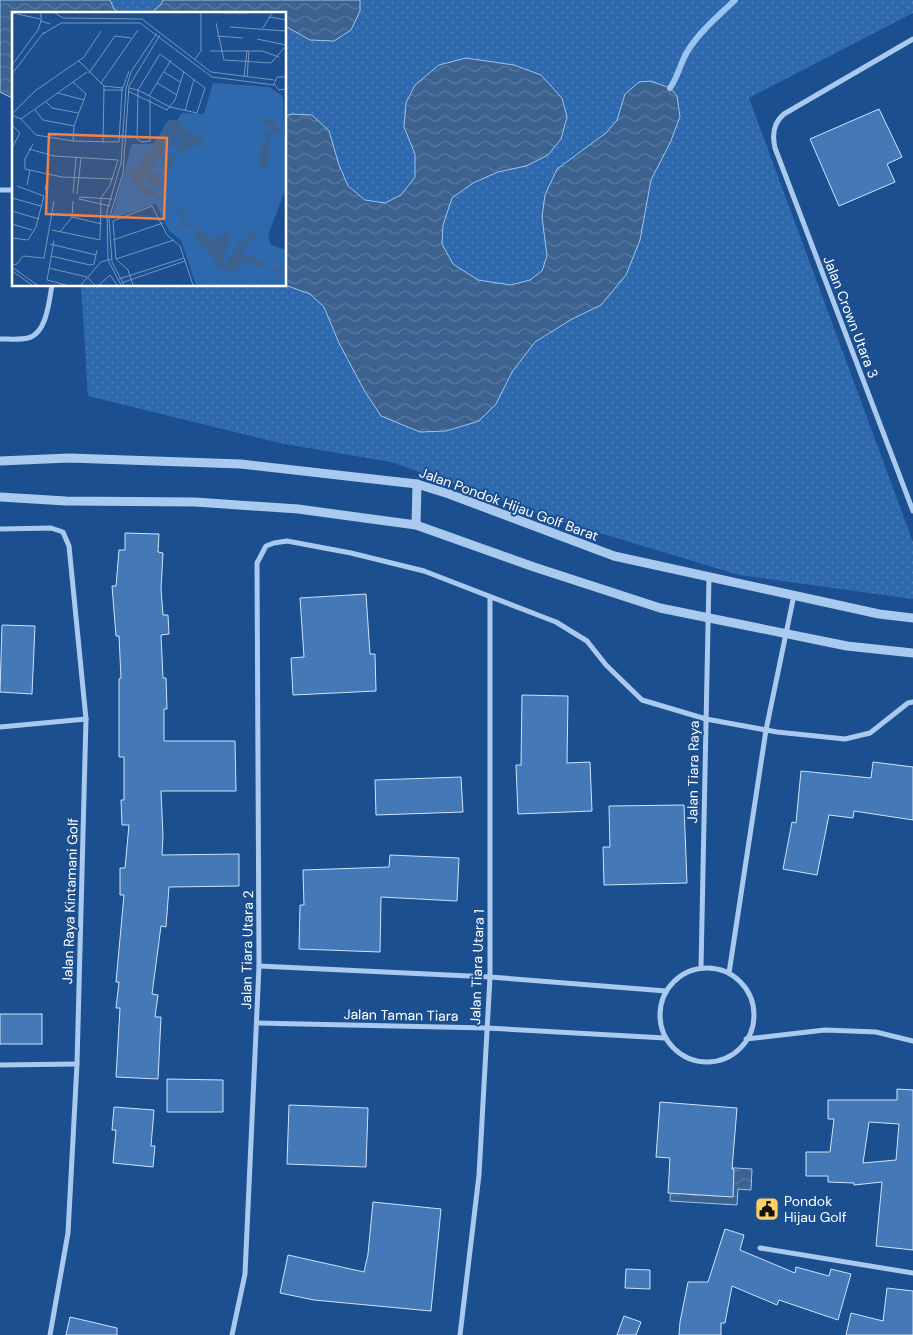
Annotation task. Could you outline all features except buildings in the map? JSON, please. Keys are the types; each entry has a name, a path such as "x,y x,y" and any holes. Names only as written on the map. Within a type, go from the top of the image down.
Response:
{"street":[{"name":"Jalan Crown Utara 3","path":"913,38 784,114 777,120 773,139 913,511"},
{"path":"0,339 30,338 37,332 46,315 52,286"},
{"name":"Jalan Pondok Hijau Golf Barat","path":"0,461 69,458 240,464 417,484 449,494 614,556 880,614 913,618"},
{"path":"416,525 417,484"},
{"path":"0,497 66,501 195,502 298,509 416,525 534,567 660,608 847,646 913,653"},
{"name":"Jalan Raya Kintamani Golf","path":"0,530 51,528 63,532 69,546 86,719 77,1064 68,1232 50,1335"},
{"name":"Jalan Tiara Utara 2","path":"232,1335 245,1274 259,966 257,563 266,546 274,542 287,541 351,553 424,571 490,597"},
{"name":"Jalan Tiara Raya","path":"701,968 709,577"},
{"path":"729,973 766,730 794,595"},
{"path":"490,597 556,622 587,641 606,665 642,700 706,719 766,730 845,739 870,732 908,703 913,702"},
{"name":"Jalan Tiara Utara 1","path":"460,1335 480,1175 490,977 490,597"},
{"path":"0,727 86,719"},
{"path":"259,966 490,977 666,991"},
{"path":"701,968 716,968 729,973 741,982 749,994 753,1008 752,1024 746,1040 736,1052 721,1060 705,1062 690,1059 676,1050 666,1038 660,1022 660,1006 666,991 675,980 687,972 701,968"},
{"name":"Jalan Taman Tiara","path":"257,1023 487,1028 666,1038"},
{"path":"746,1040 825,1030 876,1032 913,1041"},
{"path":"0,1065 77,1064"},
{"path":"760,1248 913,1274"}],"shaded area":[{"path":"0,0 913,0 913,13 749,98 913,542 913,599 739,575 560,521 391,462 284,444 88,396 81,286 286,286 286,12 12,12 12,98 0,92"}],"water":[{"path":"0,0 110,0 114,9 119,12 12,12 12,98 0,92"},
{"path":"163,0 360,0 360,11 351,30 334,41 310,40 286,27 286,12 152,12"},
{"path":"466,58 514,65 541,75 562,98 567,117 561,139 548,155 526,166 498,172 473,183 452,198 443,225 442,244 453,264 478,280 511,285 530,280 542,271 547,256 542,217 545,195 557,169 606,133 617,120 625,94 639,82 651,81 670,88 677,96 680,117 670,143 651,180 640,240 626,275 601,305 572,319 535,342 512,372 496,404 479,421 446,431 420,432 381,416 364,390 339,343 324,307 310,294 286,285 286,116 292,114 312,115 329,131 339,165 348,186 365,200 385,203 401,195 415,177 415,154 404,127 406,103 415,85 439,65"},
{"path":"672,1164 752,1169 751,1190 738,1189 737,1205 670,1201"}],"waterway":[{"path":"670,88 685,57 697,38 735,0"}],"place":[{"name":"Pondok Hijau Golf","path":"767,1209"}]}
